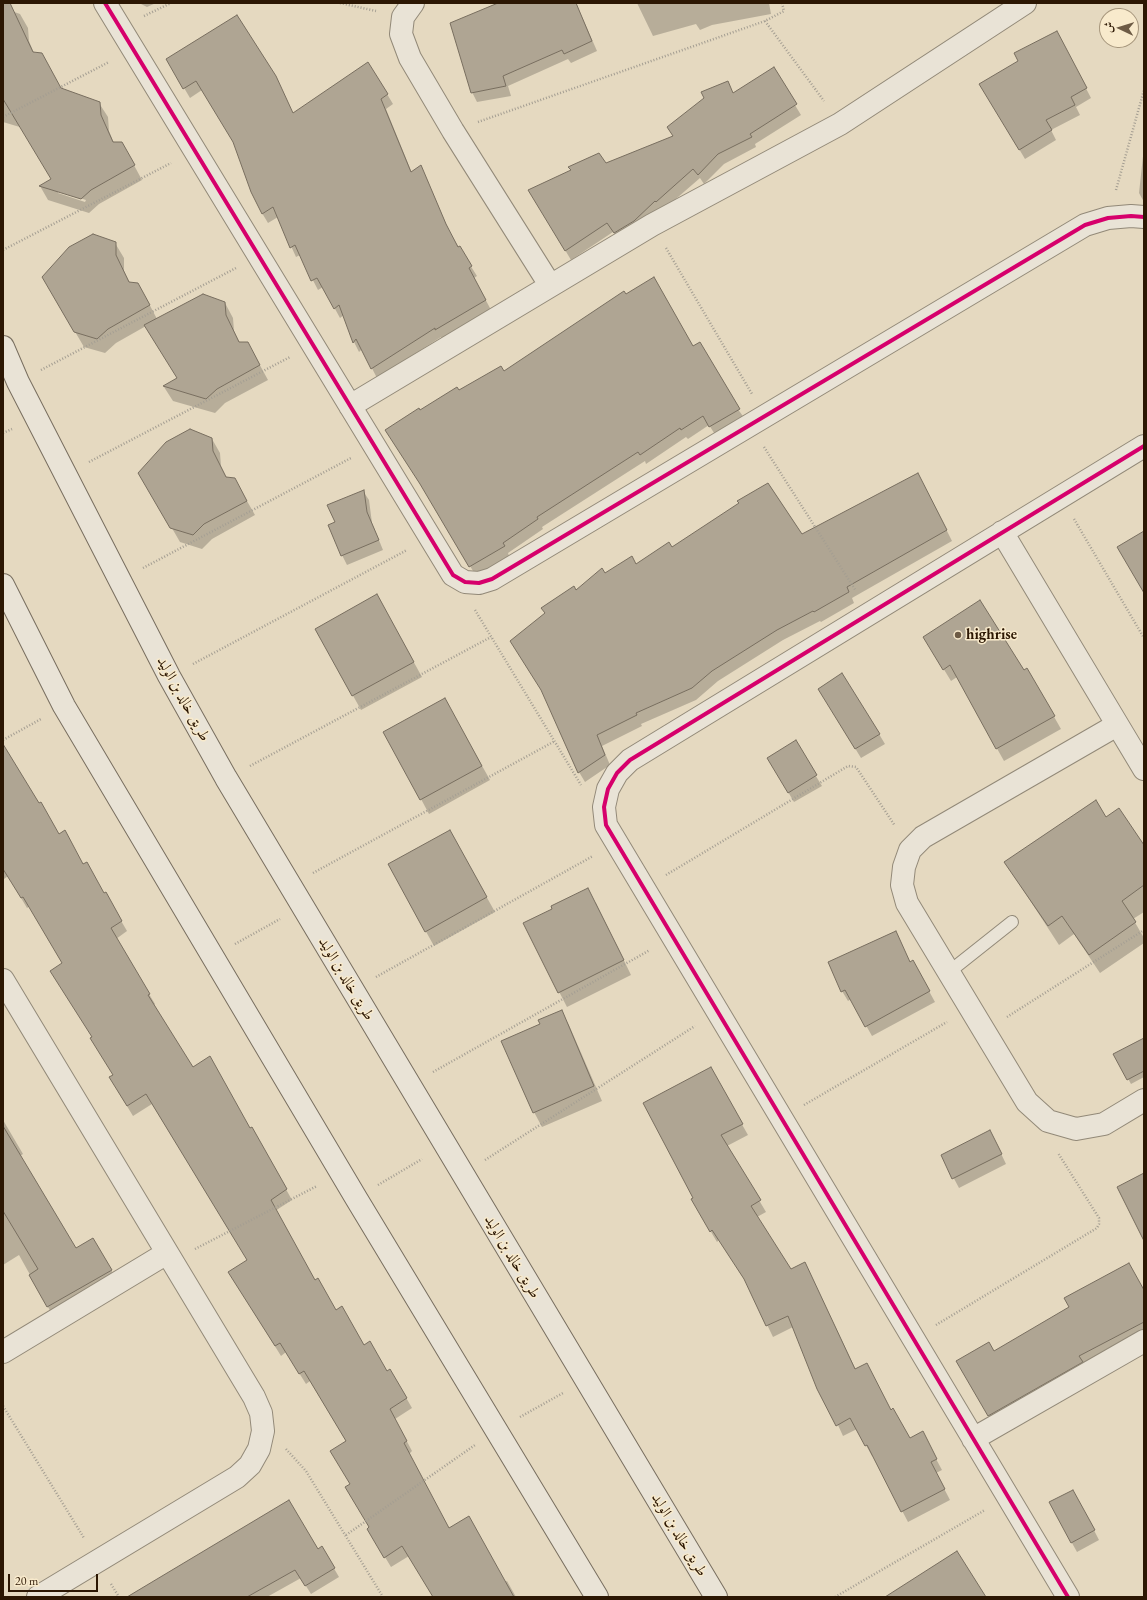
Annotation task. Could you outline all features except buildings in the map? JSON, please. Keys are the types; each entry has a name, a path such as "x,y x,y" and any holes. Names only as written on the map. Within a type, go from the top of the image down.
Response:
{"street":[{"path":"105,3 453,575 465,582 479,583 492,579 1085,225 1108,218 1131,216 1144,217"},
{"path":"350,406 652,225 840,124 1025,3"},
{"path":"408,10 401,34 410,58 453,131 550,285"},
{"name":"طريق خالد بن الوليد","path":"3,347 18,382 169,676 226,778 716,1597"},
{"path":"1068,1597 616,843 606,825 604,807 608,789 614,778 630,760 1144,446"},
{"path":"1002,532 1144,769"},
{"path":"3,585 64,706 341,1174 597,1597"},
{"path":"1117,725 923,837 910,850 904,867 902,885 907,902 1027,1102 1048,1121 1076,1129 1104,1124 1144,1100"},
{"path":"3,980 254,1397 261,1414 263,1431 259,1449 250,1465 237,1477 38,1597"},
{"path":"3,1352 169,1257"},
{"path":"973,1439 1144,1341"}],"lane":[{"path":"949,972 1012,922"}],"path":[{"path":"340,3 408,10"},
{"path":"453,131 765,22 784,12 782,3"},
{"path":"765,22 840,124"},
{"path":"3,117 133,49"},
{"path":"1108,218 1144,90"},
{"path":"3,250 195,151"},
{"path":"652,225 758,421 870,613"},
{"path":"18,382 259,256"},
{"path":"65,474 313,344"},
{"path":"120,580 374,445"},
{"path":"1061,497 1144,638"},
{"path":"169,676 430,537"},
{"path":"453,575 582,786"},
{"path":"226,778 491,637"},
{"path":"3,740 64,706"},
{"path":"290,886 555,742"},
{"path":"644,889 848,766 856,767 910,850"},
{"path":"353,990 616,843"},
{"path":"212,956 303,907"},
{"path":"984,1032 1144,930"},
{"path":"410,1085 673,937"},
{"path":"781,1118 970,1009"},
{"path":"462,1174 717,1012"},
{"path":"356,1198 445,1145"},
{"path":"913,1338 1097,1228 1100,1224 1099,1218 1055,1147"},
{"path":"169,1257 341,1174"},
{"path":"346,1535 496,1431 586,1380"},
{"path":"3,1406 119,1597"},
{"path":"263,1431 289,1452 306,1470 383,1597"},
{"path":"835,1597 1008,1497"}],"cycle path":[{"path":"105,3 453,575 465,582 479,583 492,579 1085,225 1108,218 1131,216 1144,217"},
{"path":"1068,1597 606,825 604,807 608,789 617,773 630,760 1144,446"}],"place":[{"name":"highrise","path":"958,635"}]}
